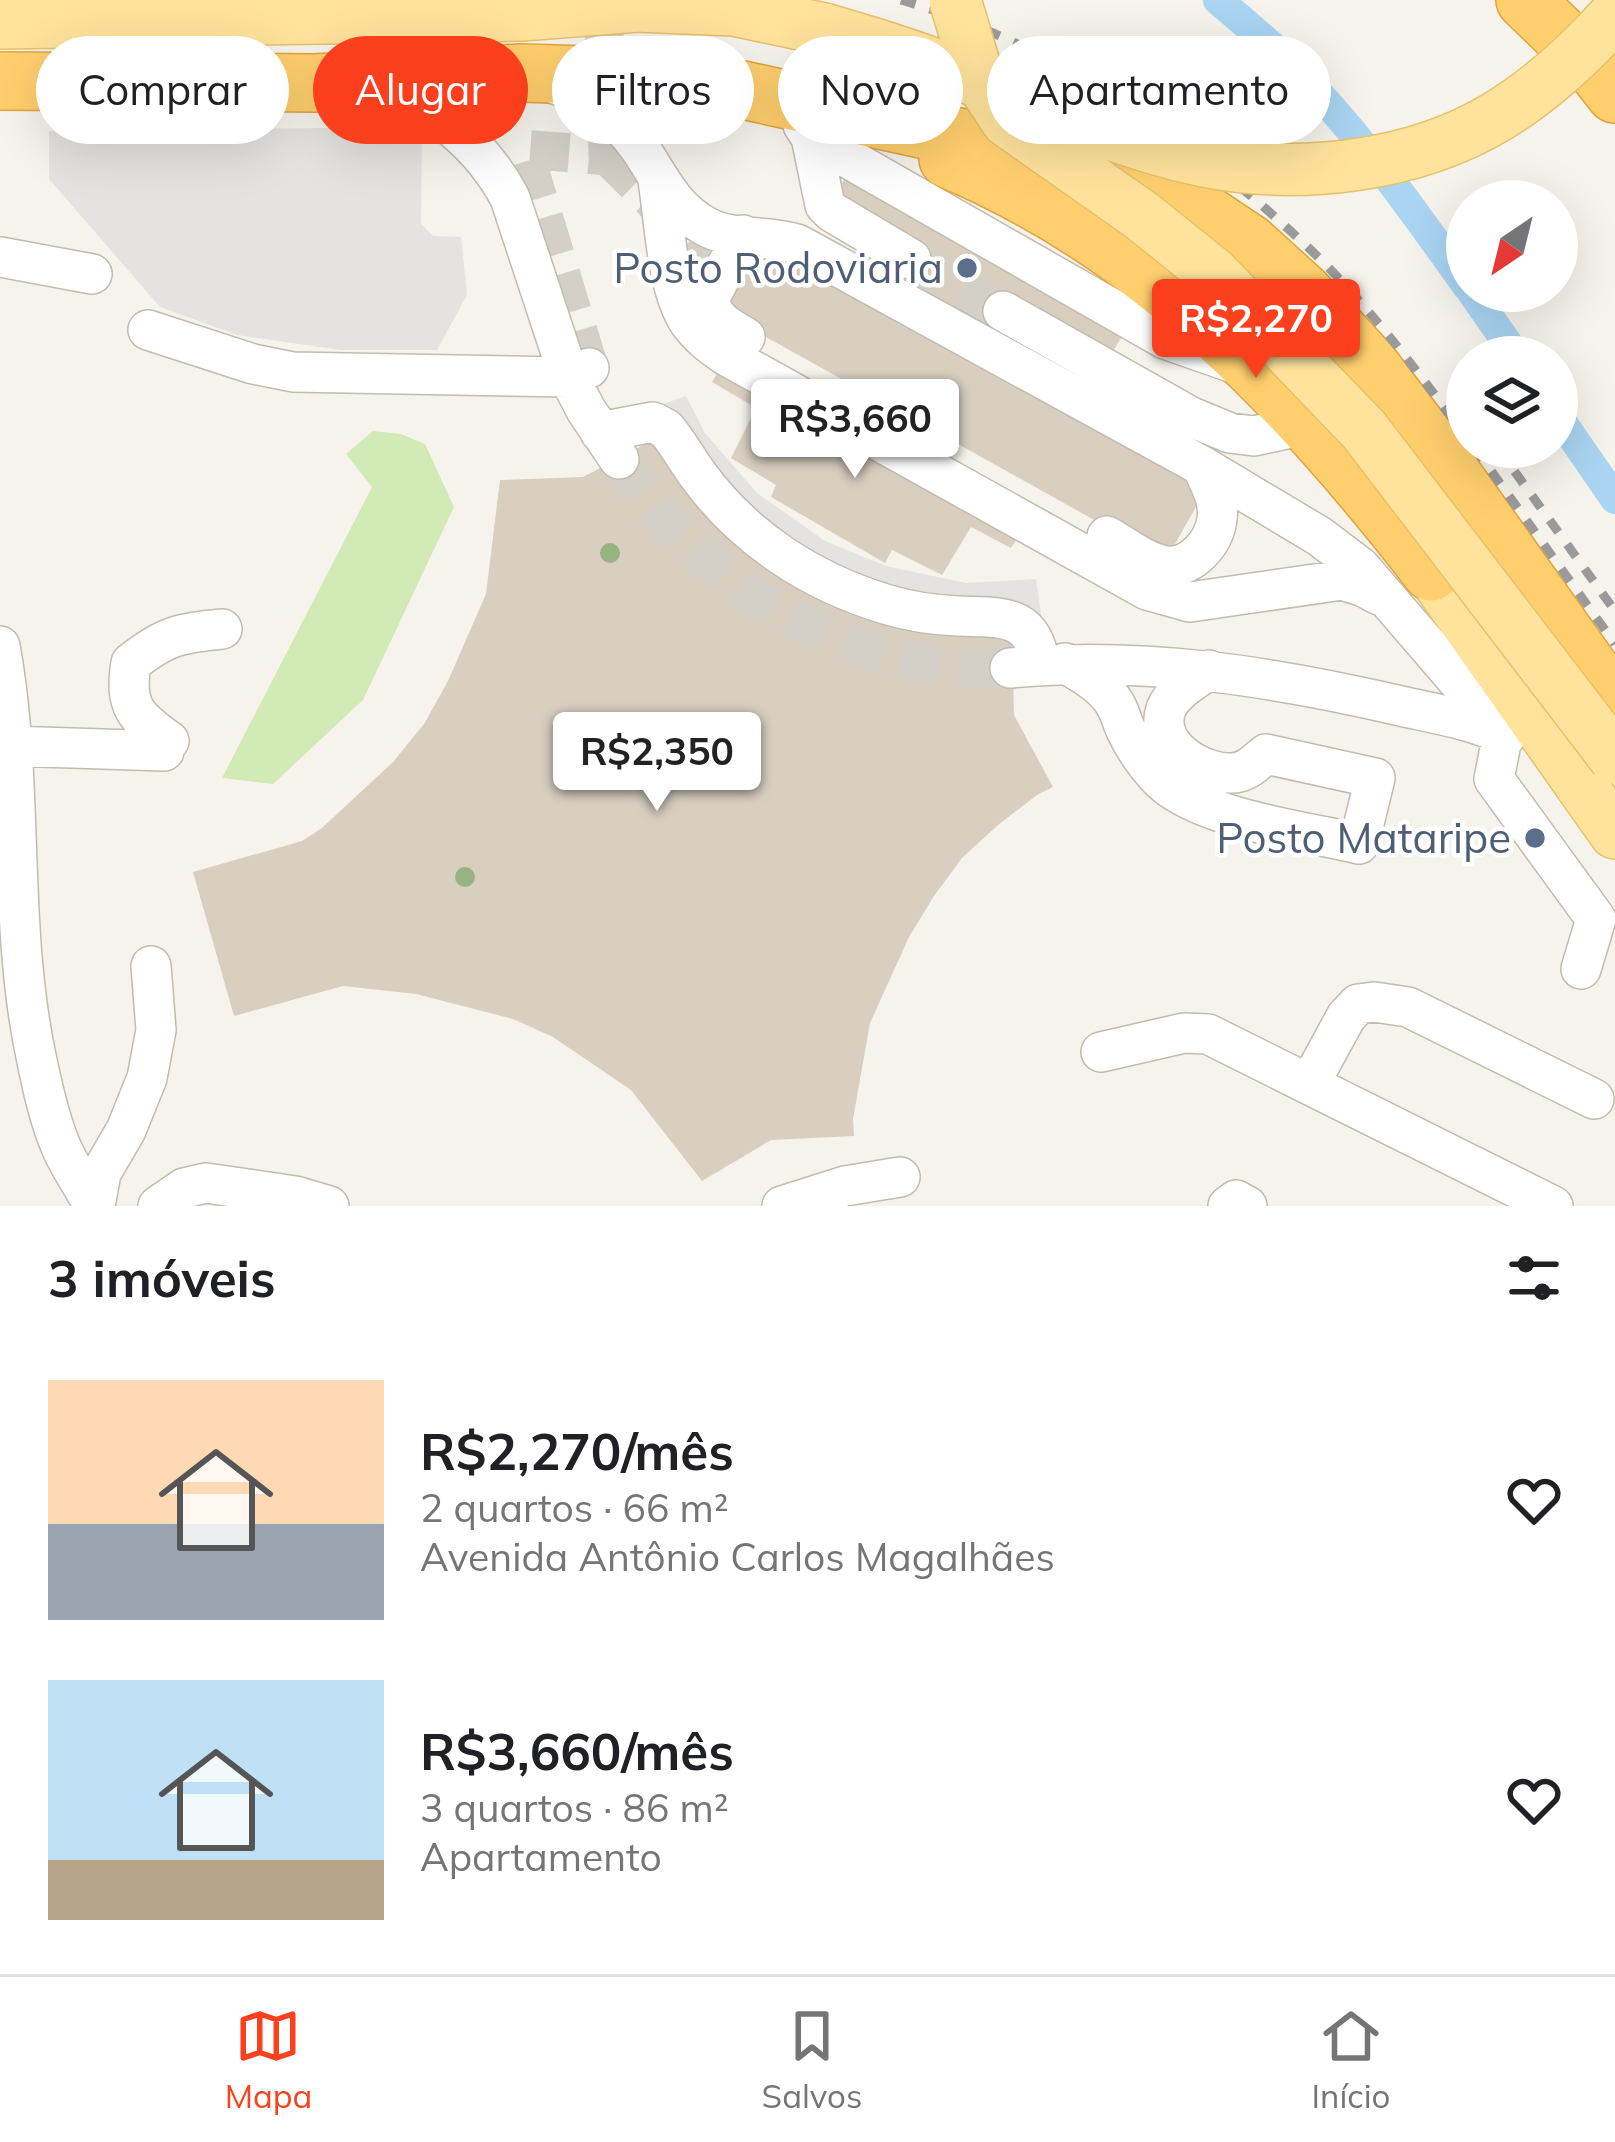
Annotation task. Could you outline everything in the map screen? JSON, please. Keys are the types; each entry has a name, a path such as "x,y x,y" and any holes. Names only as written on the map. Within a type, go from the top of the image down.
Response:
{"highway":[{"path":"1525,0 1615,94"},
{"path":"528,73 682,81 738,89 778,109"},
{"path":"0,81 313,81"},
{"path":"896,144 935,154 1019,192 1142,269 1201,317 1309,424 1369,493 1412,588"},
{"path":"952,144 1105,169 1180,197 1249,243 1304,293 1370,365 1615,704"}],"main road":[{"path":"955,0 978,77 1007,121 1213,272 1364,430 1606,796"},
{"path":"0,22 500,15 637,6 734,10 824,29 950,70 1156,148 1205,161 1298,169 1388,158 1452,138 1496,117 1580,53 1615,15"},
{"path":"1412,588 1606,796"}],"lane":[{"path":"1584,0 1615,31"},
{"path":"528,75 576,91 603,108 640,149 658,181 708,228 797,244 1202,466 1341,551 1412,588 1503,733 1494,779 1596,919 1581,969"},
{"path":"472,144 496,172 510,198 610,446 653,422 667,429 734,517 777,554 886,605 924,614 1012,620 1037,643 1038,665"},
{"path":"806,144 825,205 911,259"},
{"path":"840,144 1165,339 1256,370"},
{"path":"658,181 679,301 704,340 1147,590 1190,602 1342,580 1364,587 1412,588"},
{"path":"743,235 710,297 715,317 1153,562 1182,564 1199,554 1210,538 1218,518 1215,496 1202,466"},
{"path":"0,257 92,274"},
{"path":"1004,311 1191,417 1230,433 1254,436 1309,424"},
{"path":"148,330 253,364 293,371 579,372"},
{"path":"1138,387 1165,339"},
{"path":"10,746 166,746 137,718 127,689 131,663 156,643 183,632 222,629"},
{"path":"0,646 8,700 29,1026 61,1148 95,1206"},
{"path":"1038,665 1152,664 1209,670 1359,696 1503,733 1606,796 1536,837"},
{"path":"1038,665 1092,680 1114,702 1145,761 1181,797 1209,809 1359,844 1375,778 1266,754 1246,770 1208,771 1187,760 1173,745 1164,727 1167,708 1188,683 1209,670"},
{"path":"95,1206 101,1173 126,1130 146,1078 156,1030 152,966"},
{"path":"1310,1083 1346,1017 1358,1004 1374,1002 1408,1007 1594,1099"},
{"path":"1101,1052 1184,1033 1208,1034 1553,1206"},
{"path":"782,1206 844,1186 900,1177"},
{"path":"158,1206 184,1188 206,1183 329,1206"},
{"path":"1228,1206 1236,1200 1247,1206"}],"green space":[{"path":"373,431 401,434 425,444 454,507 363,700 273,784 222,778 372,487 346,454"}],"shaded area":[{"path":"289,128 313,128 313,144 422,144 421,224 433,236 461,237 467,295 437,350 340,350 237,335 160,307 49,179 49,144 289,144"},
{"path":"686,396 705,433 757,493 825,541 886,566 966,583 1036,579 1043,628 868,612 637,413"}],"building":[{"name":"Posto Rodoviaria","path":"851,168 1128,325 1109,359 1009,302 993,329 901,277 916,251 831,203"},
{"path":"754,237 1206,489 1166,560 714,308"},
{"path":"725,360 1024,526 1011,548 971,527 942,575 892,550 885,563 771,497 776,485 731,458 756,408 712,382"},
{"path":"651,441 723,533 1012,636 1014,715 1053,787 998,825 962,858 909,937 870,1023 854,1136 771,1140 702,1181 631,1090 553,1037 513,1019 416,994 343,986 234,1016 193,872 302,841 393,762 424,724 486,594 500,480 583,477"}],"waterway":[{"path":"1218,0 1281,55 1332,109 1446,257"},
{"path":"1486,312 1502,336"},
{"path":"1578,445 1615,499"}],"tunnel":[{"path":"589,368 523,149 608,156 603,0"},
{"path":"608,156 710,257"},
{"path":"911,259 1003,311"},
{"path":"619,459 689,545 772,607 836,638 902,659 1010,668"}],"railway":[{"path":"901,0 1016,43 1071,71 1174,136 1271,213 1337,276 1446,411"},
{"path":"1489,468 1615,644"},
{"path":"1512,468 1615,611"}],"place":[{"name":"Posto Rodoviaria","path":"967,268"},
{"name":"Posto Mataripe","path":"1535,838"}]}
